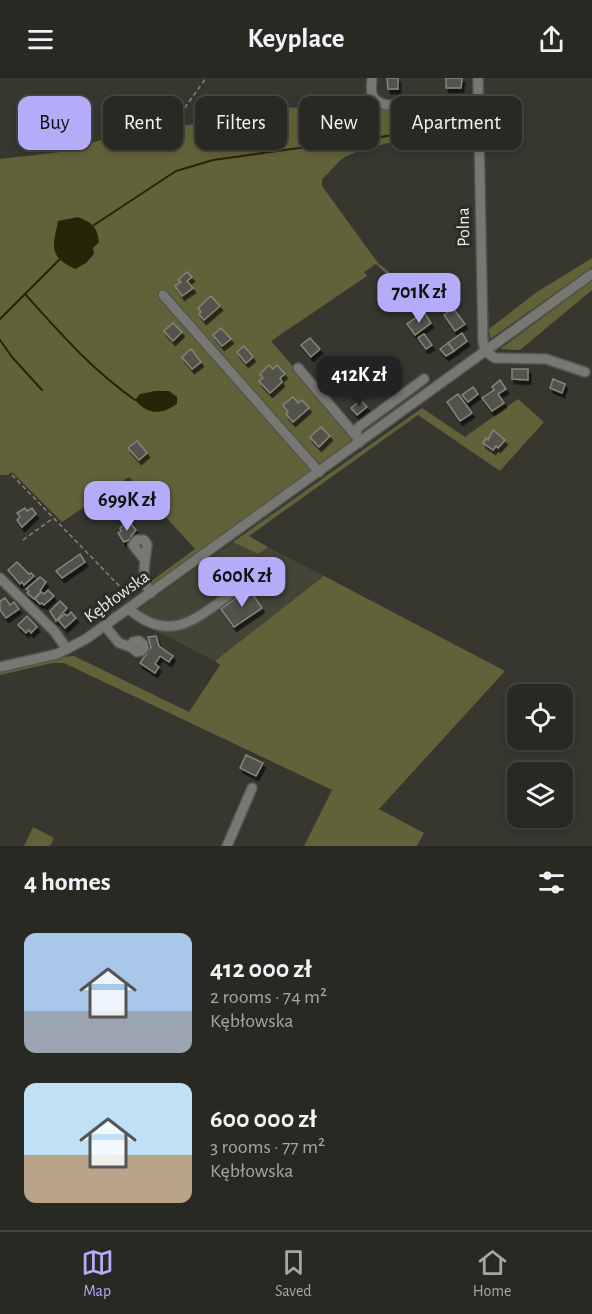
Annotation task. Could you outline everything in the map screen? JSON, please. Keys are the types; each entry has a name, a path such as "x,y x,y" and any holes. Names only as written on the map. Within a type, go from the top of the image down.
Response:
{"street":[{"path":"372,78 374,99 391,105"},
{"name":"Polna","path":"478,78 478,96"},
{"name":"Polna","path":"479,150 485,351"},
{"name":"Kębłowska","path":"0,667 47,657 67,650 105,626 131,603 150,593 319,472 358,439 592,274"},
{"path":"163,295 319,472"},
{"path":"485,351 495,358 546,359 585,372"},
{"path":"298,368 358,439"},
{"path":"358,439 356,431 359,427 424,379"},
{"path":"144,559 145,583 150,593"},
{"path":"0,578 54,631 67,650"},
{"path":"131,603 140,618 164,626 185,625 233,592"},
{"path":"105,626 119,643 131,647"},
{"path":"227,846 252,788"}],"path":[{"path":"183,110 206,78"},
{"path":"12,475 131,603"},
{"path":"23,540 53,518"},
{"path":"95,619 123,599 131,603"}],"shaded area":[{"path":"391,103 391,143 379,146 379,104"},
{"path":"299,107 299,150 362,150 342,159 322,179 322,186 378,263 414,292 409,296 376,264 364,272 367,276 271,341 355,438 152,587 148,581 150,582 195,549 129,477 62,522 12,472 8,475 0,475 0,159 72,150 91,150 91,143 103,139 103,150 183,150 183,125 195,124 195,150 287,150 287,108"},
{"path":"78,217 93,226 99,242 93,248 94,254 86,263 75,269 60,260 54,250 54,244 58,221"},
{"path":"592,258 592,267 490,339 489,329 537,292"},
{"path":"592,281 592,290 520,350 500,349"},
{"path":"169,391 177,397 177,404 166,410 155,412 135,400 140,394"},
{"path":"518,399 544,422 500,471 418,415 249,536 268,547 258,554 233,542 422,408 465,437"},
{"path":"233,542 258,554 268,547 324,576 215,661 137,621 142,615 140,608"},
{"path":"324,576 505,671 379,809 424,833 417,846 304,846 332,790 64,663 52,663 0,675 0,671 60,657 74,656 189,712 220,665 215,661"},
{"path":"33,827 54,838 50,846 24,846"}],"building":[{"path":"387,78 398,78 398,89 388,89"},
{"path":"446,78 462,78 461,88 446,88"},
{"path":"187,272 192,277 187,281 193,288 182,296 175,286 181,282 178,280"},
{"path":"211,296 220,306 204,320 198,308"},
{"path":"453,308 465,324 455,331 444,315"},
{"path":"424,312 431,323 415,335 407,324"},
{"path":"173,323 182,332 173,341 164,331"},
{"path":"221,328 231,339 222,346 213,335"},
{"path":"462,333 467,341 454,351 448,343"},
{"path":"424,334 432,345 426,349 418,338"},
{"path":"310,338 320,349 311,357 301,345"},
{"path":"448,343 454,351 446,356 440,349"},
{"path":"244,346 253,357 246,363 237,352"},
{"path":"191,349 201,362 192,369 182,357"},
{"path":"269,365 273,369 277,365 285,374 280,378 282,382 270,393 259,381 263,378 260,374"},
{"path":"512,369 528,369 528,380 512,379"},
{"path":"553,379 565,384 562,393 550,388"},
{"path":"500,380 506,389 498,394 504,403 492,411 482,398 494,390 492,387"},
{"path":"473,387 478,394 468,402 462,395"},
{"path":"458,394 472,413 460,421 447,402"},
{"path":"293,397 298,403 302,400 309,408 293,422 286,414 288,412 283,405"},
{"path":"361,400 367,407 357,415 351,408"},
{"path":"321,427 330,436 319,447 310,437"},
{"path":"493,430 505,440 493,450 483,443 486,438 488,440"},
{"path":"137,441 147,453 139,460 128,448"},
{"path":"25,508 27,511 32,508 36,514 22,527 17,520 20,517 17,513"},
{"path":"126,523 128,526 131,524 136,530 131,536 133,538 124,542 118,533"},
{"path":"80,554 85,562 62,578 56,571"},
{"path":"17,562 34,576 24,585 22,582 20,584 8,570"},
{"path":"240,562 246,571 240,575 246,585 236,591 224,572"},
{"path":"211,573 216,580 208,586 203,579"},
{"path":"40,577 46,582 34,599 26,589"},
{"path":"249,589 262,608 234,627 221,609"},
{"path":"48,590 54,596 44,605 40,604 35,599 41,592 44,594"},
{"path":"5,598 10,605 14,602 19,609 6,618 0,610 0,601"},
{"path":"60,601 67,608 56,621 50,611"},
{"path":"71,612 76,618 65,628 58,620"},
{"path":"27,616 37,627 31,633 29,630 26,633 18,625"},
{"path":"156,636 159,646 173,656 169,662 160,656 155,664 159,667 155,673 140,663 151,647 148,637"},
{"path":"246,755 263,763 256,776 240,768"}],"waterway":[{"path":"94,225 176,171 213,160 391,135"},
{"path":"0,319 60,259"},
{"path":"25,294 90,363 135,400"},
{"path":"0,340 42,390"}]}
